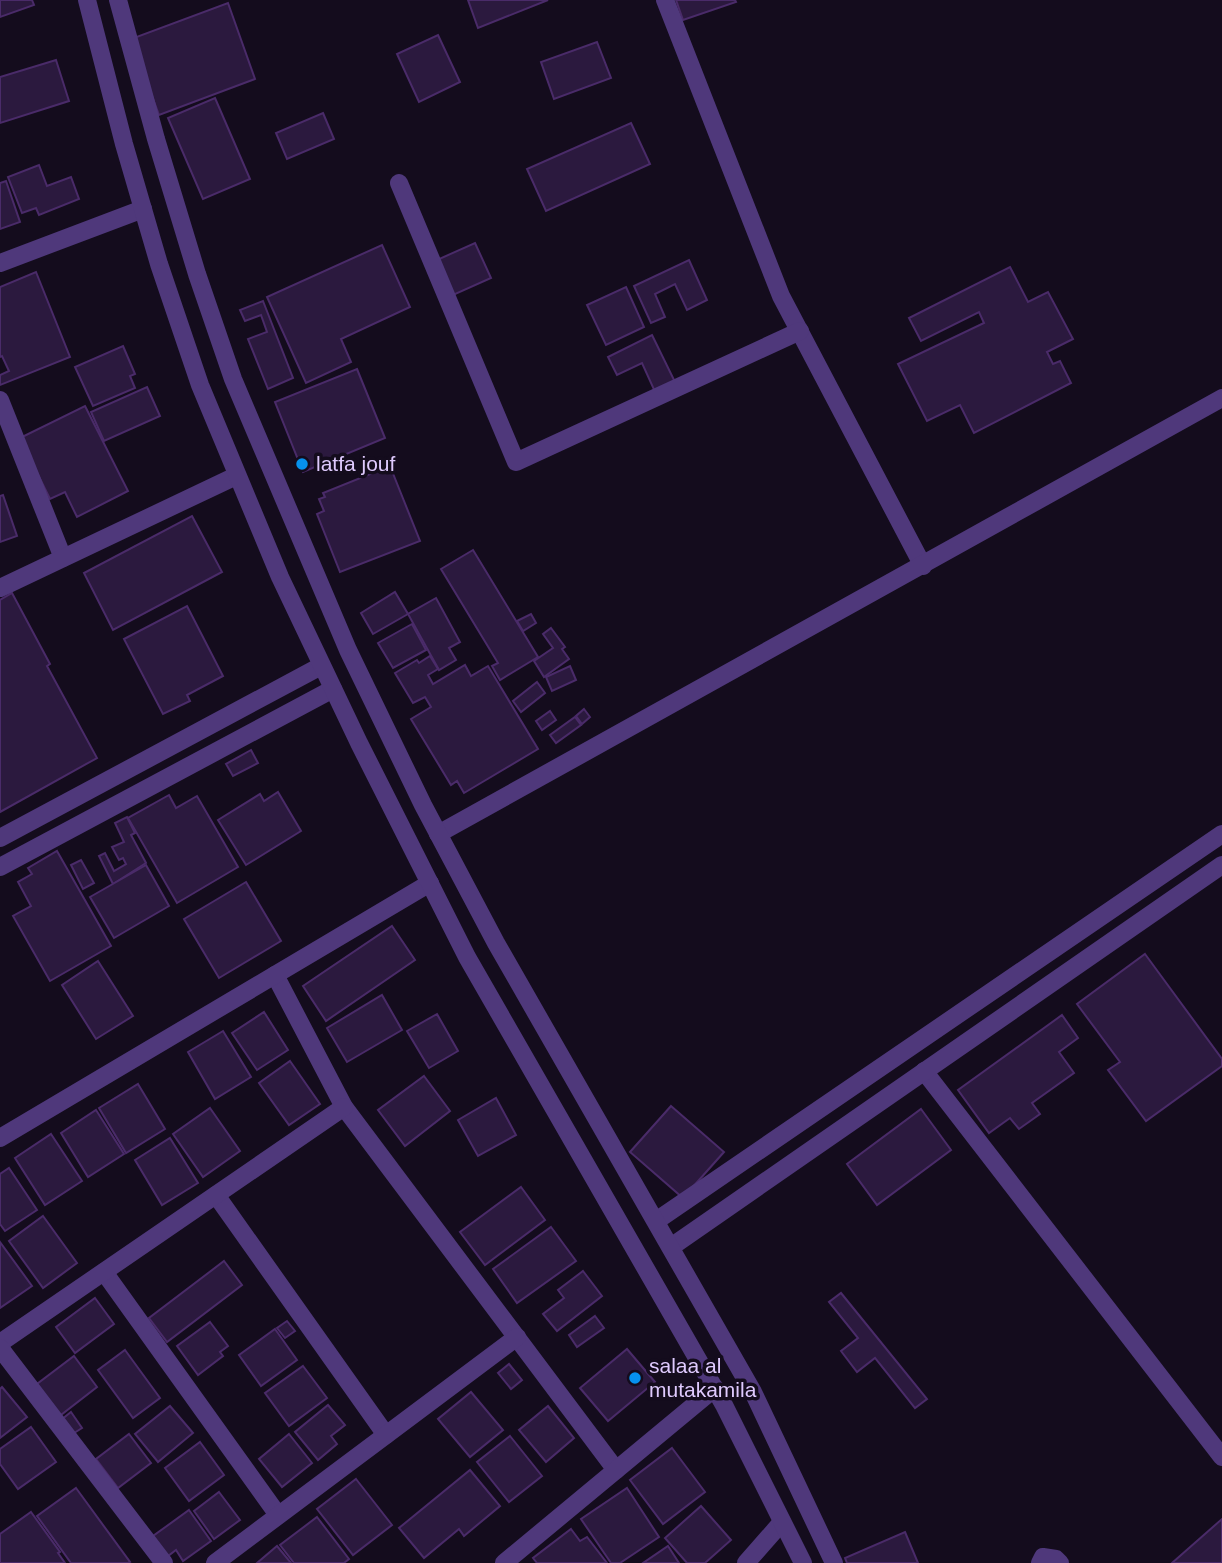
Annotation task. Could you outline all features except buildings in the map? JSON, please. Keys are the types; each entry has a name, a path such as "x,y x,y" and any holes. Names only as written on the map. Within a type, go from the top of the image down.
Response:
{"street":[{"path":"87,0 159,264 200,385 236,476 321,666 467,957 715,1388 782,1522 796,1560"},
{"path":"118,0 193,262 233,379 348,650 438,834 496,943 753,1392 834,1563"},
{"path":"665,0 781,296 923,566"},
{"path":"399,183 516,462 800,331"},
{"path":"0,263 143,209"},
{"path":"438,834 1222,398"},
{"path":"1,405 63,558"},
{"path":"0,588 236,476"},
{"path":"0,838 321,666"},
{"path":"0,867 332,690"},
{"path":"656,1221 1222,834"},
{"path":"671,1247 1222,864"},
{"path":"0,1138 430,883"},
{"path":"275,975 344,1107 616,1470"},
{"path":"925,1071 1222,1457"},
{"path":"164,1563 0,1345 344,1107"},
{"path":"216,1195 386,1435"},
{"path":"104,1272 278,1515"},
{"path":"215,1563 517,1337"},
{"path":"504,1563 715,1388"},
{"path":"746,1563 782,1522"},
{"path":"1040,1563 1043,1557 1056,1559 1060,1563"}],"place":[{"name":"latfa jouf","path":"302,464"},
{"name":"salaa al mutakamila","path":"635,1378"}]}
